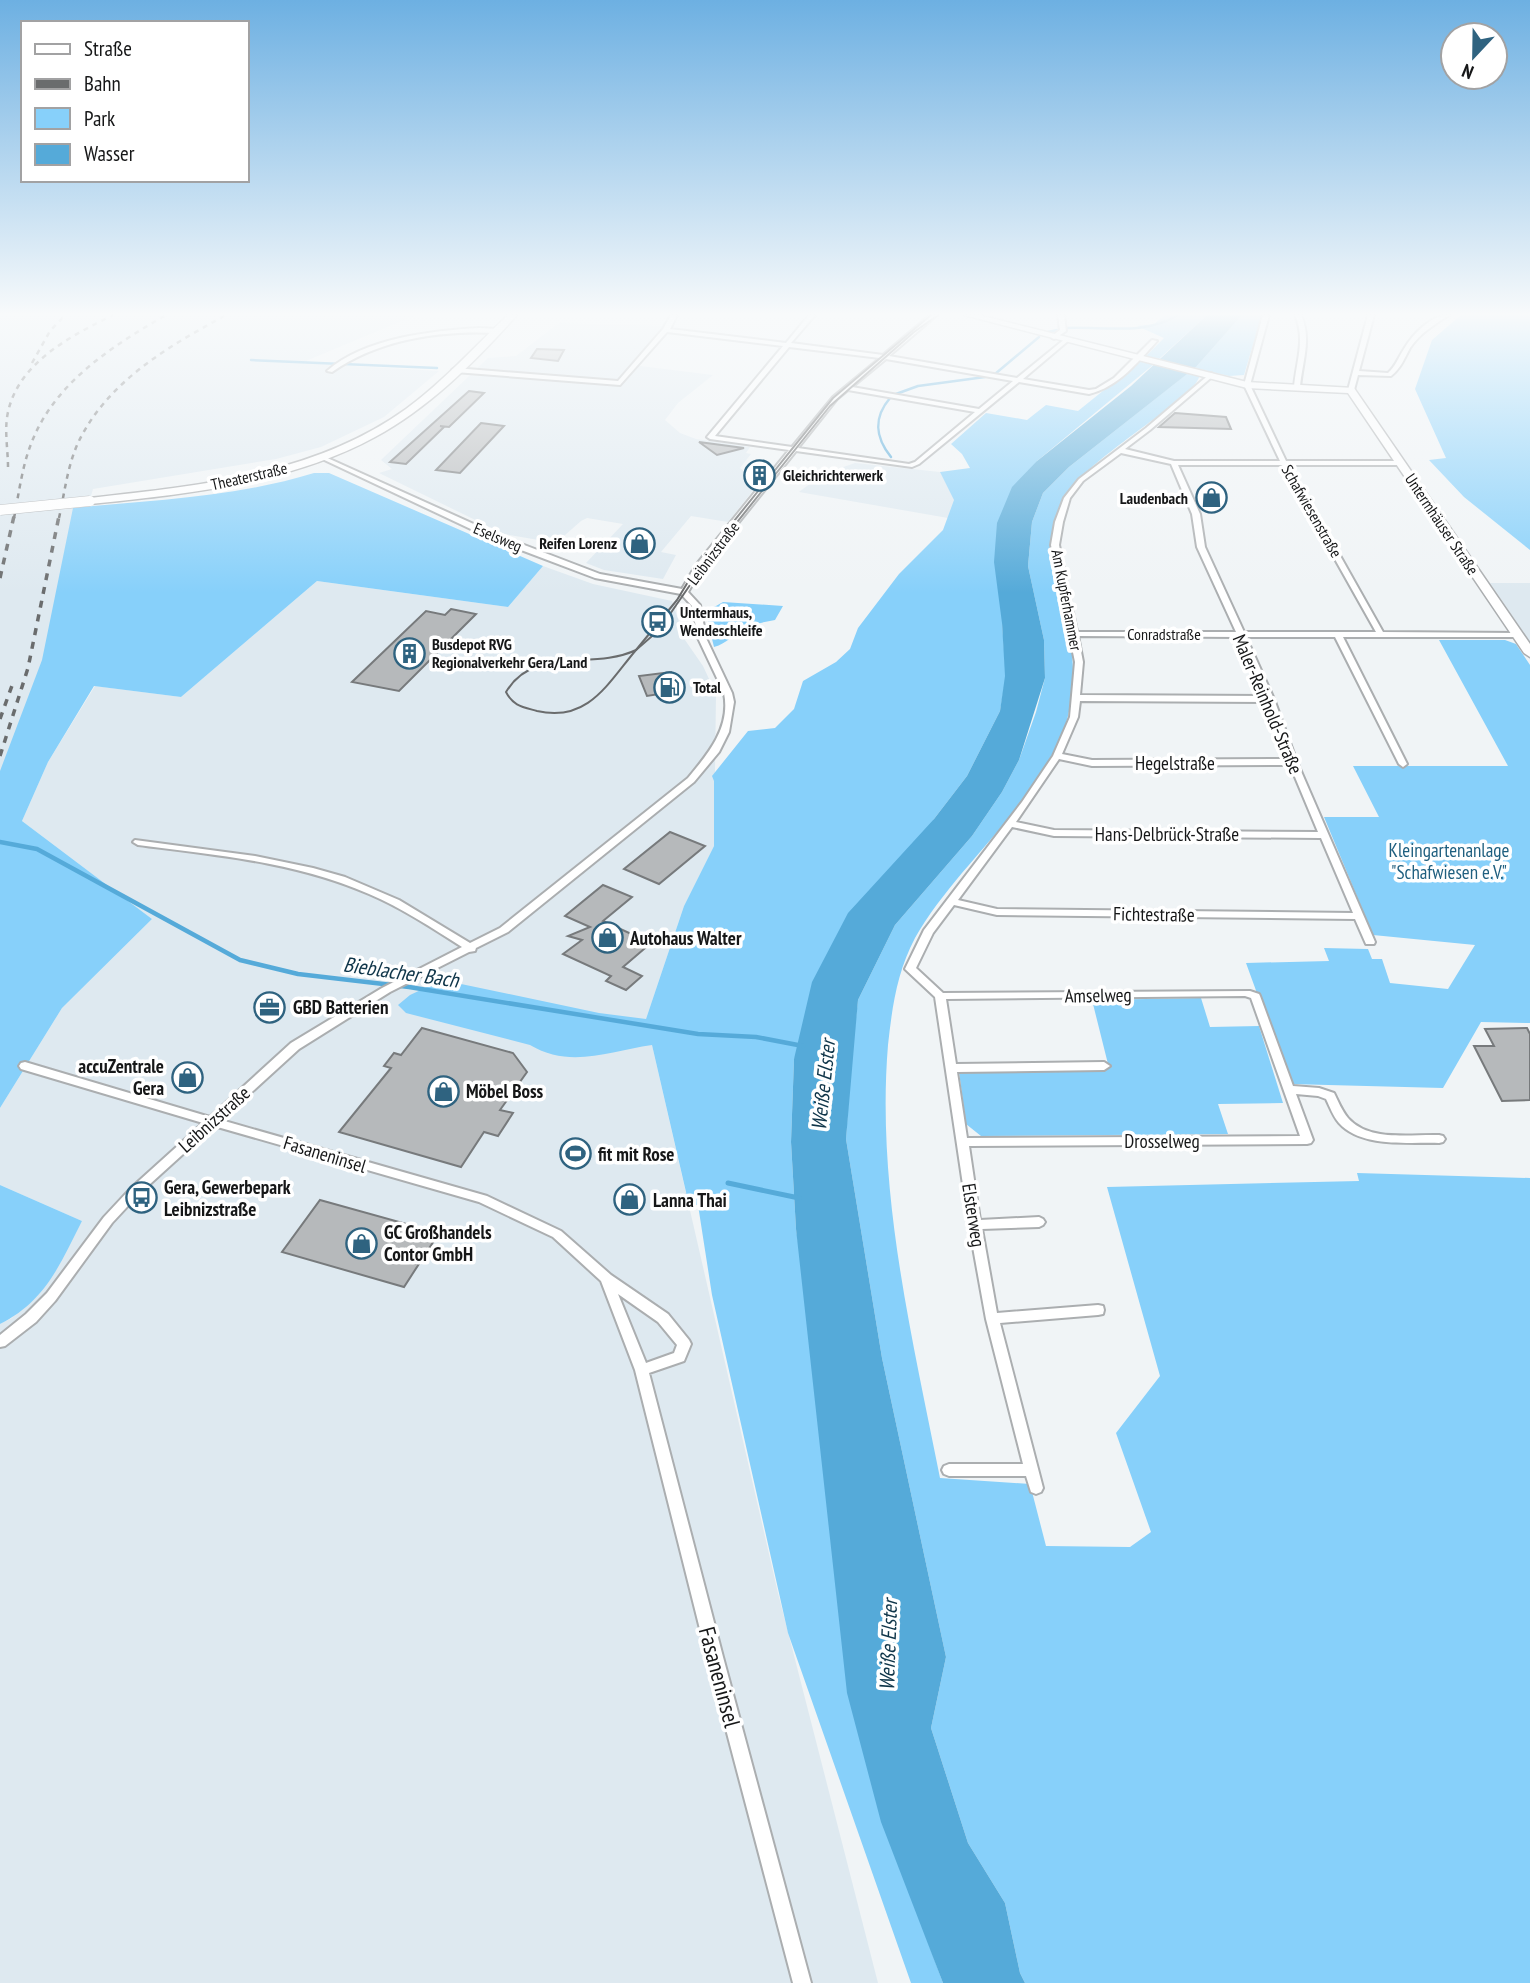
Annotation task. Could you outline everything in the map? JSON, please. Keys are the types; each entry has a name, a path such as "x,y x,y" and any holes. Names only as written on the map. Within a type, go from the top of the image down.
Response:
{"main road":[{"name":"Theaterstraße","path":"0,510 216,485 321,457 386,427 413,408"},
{"name":"Untermhäuser Straße","path":"1363,408 1530,653"}],"street":[{"path":"735,408 710,437 910,466 983,408"},
{"name":"Leibnizstraße","path":"0,1342 31,1318 51,1297 108,1220 135,1191 295,1046 386,990 471,949 533,908 697,774 716,750 725,732 730,702 702,638 696,605 684,592 699,567 829,408"},
{"path":"959,408 979,411"},
{"name":"Am Kupferhammer","path":"940,996 910,969 928,932 1010,824 1057,756 1074,717 1079,662 1055,545 1059,522 1068,498 1081,480 1148,429 1171,408"},
{"name":"Schafwiesenstraße","path":"1258,408 1381,635"},
{"path":"1119,450 1174,463 1400,463"},
{"name":"Eselsweg","path":"321,457 495,537 598,576 684,592"},
{"name":"Maler-Reinhold-Straße","path":"1174,463 1196,514 1200,547 1270,699 1293,762 1370,942"},
{"name":"Conradstraße","path":"1073,634 1519,635"},
{"path":"1338,635 1404,764"},
{"path":"1077,698 1270,699"},
{"name":"Hegelstraße","path":"1057,756 1092,763 1293,762"},
{"name":"Hans-Delbrück-Straße","path":"1010,824 1054,833 1325,835"},
{"path":"138,842 275,862 331,877 401,905 471,949"},
{"name":"Fichtestraße","path":"950,901 997,912 1360,916"},
{"name":"Amselweg","path":"940,996 1246,993 1255,996"},
{"name":"Elsterweg","path":"940,996 992,1319 1036,1488"},
{"name":"Drosselweg","path":"963,1142 1307,1140 1255,996"},
{"name":"Fasaneninsel","path":"25,1066 483,1199 557,1234 606,1278 663,1318 684,1344 679,1357 642,1370"},
{"path":"953,1068 1104,1066"},
{"path":"1288,1090 1319,1092 1330,1096 1343,1121 1370,1136 1439,1139"},
{"path":"975,1225 1039,1222"},
{"name":"Fasaneninsel","path":"606,1278 642,1370 718,1670 802,1983"},
{"path":"992,1319 1098,1310"},
{"path":"949,1470 1031,1470"}],"shaded area":[{"path":"0,408 395,408 384,417 321,447 276,459 93,489 34,695 0,799"},
{"path":"436,408 675,408 665,420 680,433 696,439 750,447 746,453 751,454 740,468 759,483 728,522 691,516 661,552 676,555 663,579 604,570 586,563 623,524 587,518 556,543 504,534 379,473 392,469 381,460"},
{"path":"855,463 940,472 955,500 948,518 799,492 823,474"},
{"path":"543,566 593,584 672,601 685,640 703,666 716,694 714,846 684,906 646,1019 778,1593 878,1983 0,1983 0,1324 12,1318 82,1221 0,1185 0,1108 62,1008 152,919 22,821 48,762 95,686 181,697 317,581 508,607"},
{"path":"1490,583 1530,583 1530,642"}],"green space":[{"path":"1043,408 1078,411 1082,408 1101,408 1037,461 1002,623 1006,676 1000,711 967,776 934,819 794,1059 791,1142 796,1229 896,1855 943,1983 911,1983 788,1633 712,1295 698,1205 689,1205 652,1045 590,1056 560,1056 530,1045 406,1013 398,1005 410,995 442,980 599,1013 646,1019 684,906 714,846 712,776 748,731 775,728 794,709 803,681 836,662 850,649 858,628 899,574 943,530 954,500 940,472 970,468 962,454 951,444 986,413 1027,420"},
{"path":"1144,408 1168,408 1083,475 1064,498 1054,559 1073,662 1073,689 1068,716 1057,746 1041,774 932,911 915,938 896,990 888,1045 887,1154 899,1263 940,1478 1030,1484 1046,1546 1130,1547 1151,1532 1116,1433 1160,1376 1107,1187 1359,1181 1357,1173 1530,1178 1530,1983 1025,1983 1020,1973 1005,1903 968,1843 931,1728 946,1657 882,1358 846,1139 851,1062 858,1000 895,925 972,836 1002,792 1019,760 1045,678 1044,640 1028,566 1032,522 1043,493 1069,467"},
{"path":"1423,408 1530,408 1530,550 1464,497 1429,460 1446,458"},
{"path":"314,473 329,473 543,566 508,607 317,581 181,697 94,686 48,762 22,821 152,919 62,1008 0,1108 0,771 42,660 73,508 225,493"},
{"path":"723,602 783,606 775,620 747,627 714,647 708,623 709,610"},
{"name":"Kleingartenanlage \"Schafwiesen e.V.\"","path":"1439,640 1505,640 1516,644 1530,665 1530,1023 1481,1022 1443,1088 1290,1084 1246,963 1329,961 1324,948 1368,949 1372,959 1382,959 1390,983 1448,989 1475,945 1373,935 1324,817 1379,817 1353,766 1508,766"},
{"path":"1201,998 1210,1027 1259,1026 1283,1103 1218,1104 1228,1134 981,1136 966,1124 959,1072 1109,1068 1092,1000"},
{"path":"0,1185 82,1221 59,1266 40,1293 16,1315 0,1324"}],"water":[{"name":"Weiße Elster","path":"1104,408 1145,408 1069,467 1043,493 1032,522 1028,566 1044,640 1045,678 1019,760 1002,792 972,836 895,925 858,1000 846,1139 882,1358 946,1657 931,1728 968,1843 1005,1903 1020,1973 1025,1983 943,1983 881,1822 847,1693 796,1229 791,1142 794,1059 812,982 848,913 934,819 967,776 1000,711 1005,676 1002,623 994,562 997,523 1012,487 1037,461"}],"building":[{"path":"451,408 469,408 449,427 440,426 444,427 406,464 390,462"},
{"path":"1175,413 1226,417 1231,429 1159,427"},
{"path":"481,423 504,426 460,473 436,470"},
{"path":"699,442 744,448 717,455"},
{"name":"Busdepot RVG Regionalverkehr Gera/Land","path":"451,609 476,614 399,691 352,682 426,611 445,615"},
{"name":"Total","path":"671,672 679,691 647,696 639,676"},
{"name":"Autohaus Walter","path":"670,832 705,846 659,884 624,869"},
{"name":"Autohaus Walter","path":"603,885 632,897 603,921 651,943 623,967 642,976 626,990 606,981 611,976 563,954 582,940 568,936 590,927 565,916"},
{"name":"Möbel Boss","path":"422,1028 513,1053 527,1072 500,1110 513,1113 498,1136 484,1132 461,1167 339,1132 391,1068 384,1066 394,1053 401,1055"},
{"path":"1527,1028 1530,1034 1530,1100 1502,1101 1474,1046 1494,1046 1485,1029"},
{"name":"GC Großhandels Contor GmbH","path":"320,1200 439,1233 404,1287 282,1252"}],"waterway":[{"path":"884,408 879,420 879,435 891,457"},
{"name":"Bieblacher Bach","path":"0,842 37,849 240,960 298,974 409,987 698,1034 756,1037 803,1046"},
{"path":"728,1183 799,1198"}],"tram line":[{"path":"636,650 677,600 697,567 825,408"},
{"path":"636,650 659,630 710,556 829,408"},
{"path":"636,650 606,687 583,706 570,711 537,711 515,703 506,692 518,677 532,668 548,663 619,656 636,650"}],"railway":[{"path":"8,467 6,433 9,408"},
{"path":"14,518 28,453 50,408"},
{"path":"59,518 73,455 82,435 101,408"},
{"path":"0,578 14,516"},
{"path":"0,756 28,668 59,516"},
{"path":"0,719 14,680"}],"place":[{"name":"Gleichrichterwerk","path":"760,475"},
{"name":"Laudenbach","path":"1211,498"},
{"name":"Reifen Lorenz","path":"640,543"},
{"name":"Untermhaus, Wendeschleife","path":"657,621"},
{"name":"Busdepot RVG Regionalverkehr Gera/Land","path":"409,653"},
{"name":"Total","path":"670,687"},
{"name":"Autohaus Walter","path":"607,938"},
{"name":"GBD Batterien","path":"270,1007"},
{"name":"accuZentrale Gera","path":"187,1077"},
{"name":"Möbel Boss","path":"443,1091"},
{"name":"fit mit Rose","path":"575,1154"},
{"name":"Gera, Gewerbepark Leibnizstraße","path":"141,1198"},
{"name":"Lanna Thai","path":"630,1200"},
{"name":"GC Großhandels Contor GmbH","path":"361,1243"}]}
